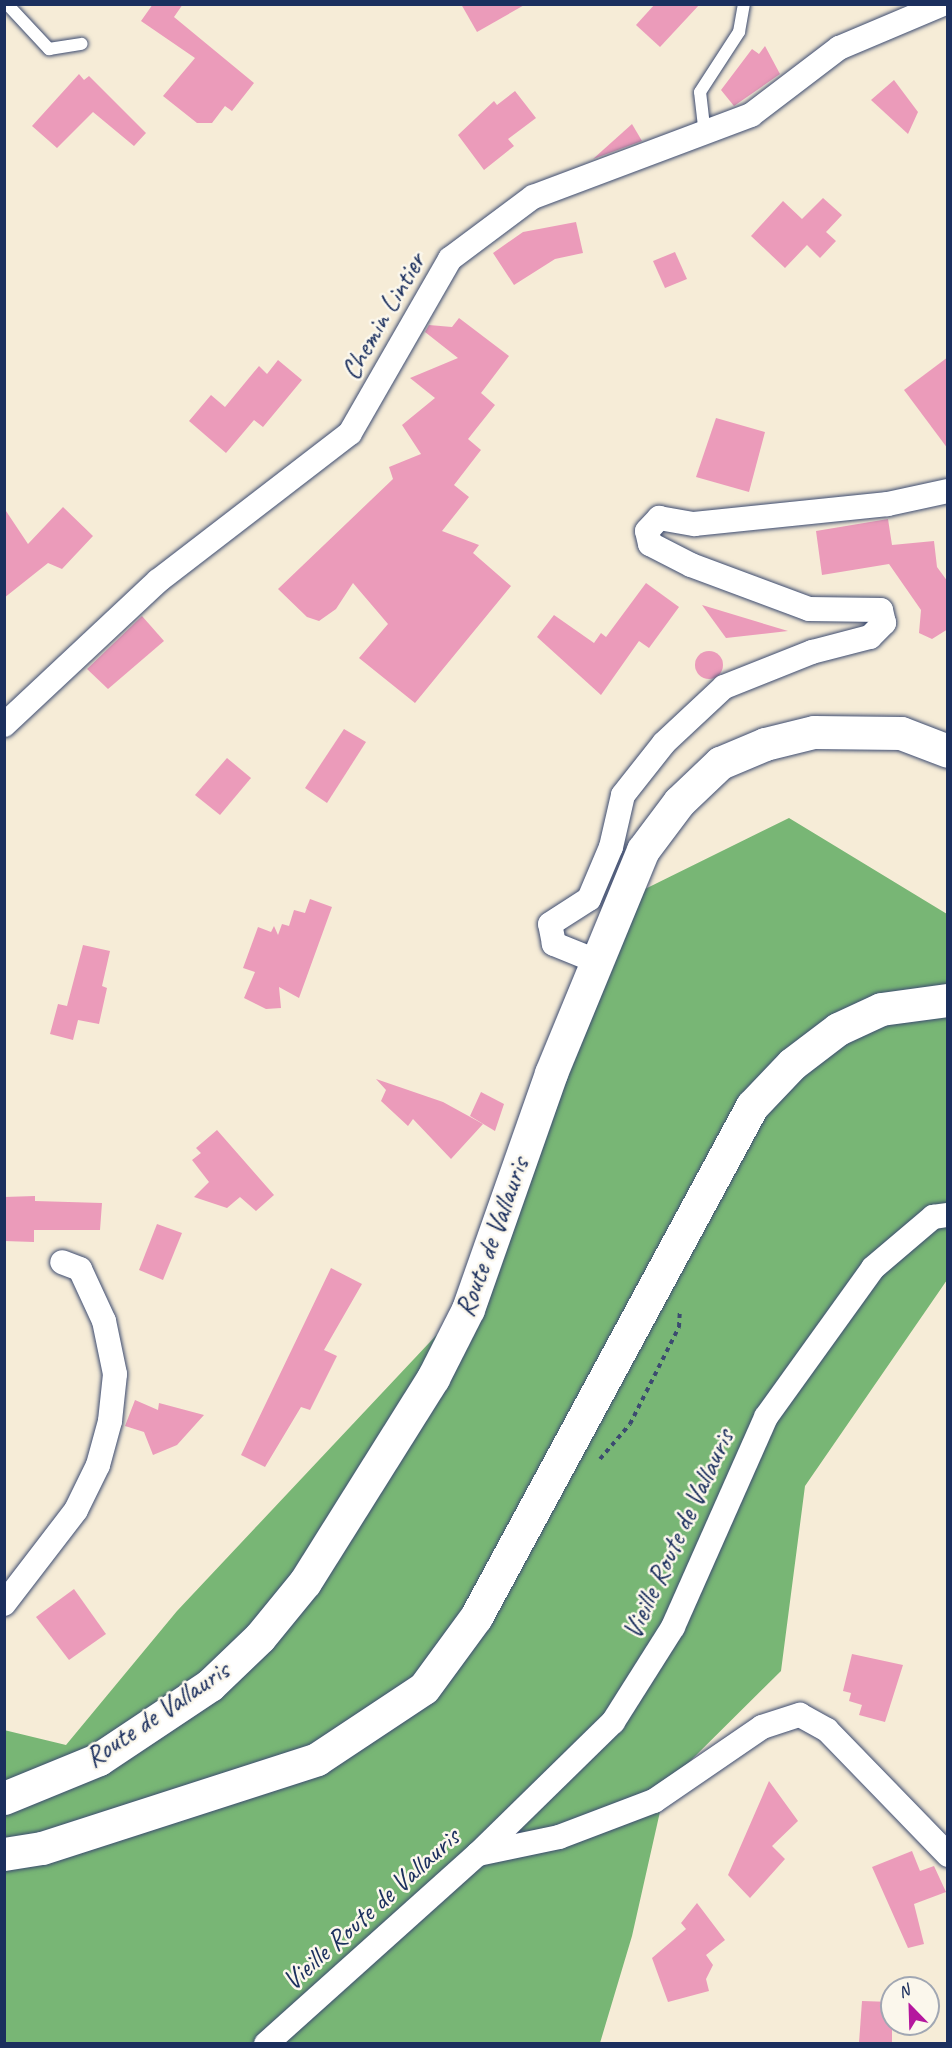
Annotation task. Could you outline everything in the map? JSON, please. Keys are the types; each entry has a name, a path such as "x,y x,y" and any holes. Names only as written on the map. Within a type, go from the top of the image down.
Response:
{"main road":[{"name":"Route de Vallauris","path":"4,1798 99,1759 210,1684 260,1637 305,1581 433,1378 468,1309 551,1073 601,963 643,850 679,802 720,763 765,744 858,728 901,733 948,751"},
{"path":"4,1854 42,1848 317,1759 424,1688 476,1617 752,1106 792,1064 838,1029 881,1009 948,1000"}],"street":[{"name":"Chemin Lintier","path":"4,725 158,581 350,433 450,259 533,197 705,135 751,115 839,48 944,4"},
{"path":"601,963 554,944 550,924 589,899 611,848 623,795 664,743 724,687 812,652 870,637 884,623 881,610 809,609 691,565 650,544 647,531 659,518 694,524 888,504 948,491"},
{"name":"Vieille Route de Vallauris","path":"266,2043 478,1854 613,1722 673,1627 766,1417 873,1268 933,1217 948,1215"},
{"path":"4,1604 76,1510 98,1465 110,1420 115,1374 104,1322 80,1269 62,1262"},
{"path":"478,1854 559,1837 654,1801 762,1727 800,1715 827,1730 948,1855"}],"lane":[{"path":"7,4 49,49 82,44"},
{"path":"705,135 700,92 739,32 744,4"}],"path":[{"path":"598,1461 636,1413 679,1328 681,1297"}],"green space":[{"path":"789,818 947,914 947,1280 805,1486 781,1671 666,1785 632,1936 600,2043 5,2043 4,1730 66,1745 177,1611 445,1326 643,890"}],"building":[{"path":"153,4 183,4 174,17 254,83 232,111 225,106 212,123 197,123 163,96 195,58 141,21"},
{"path":"461,4 526,4 477,32"},
{"path":"655,4 700,4 660,47 636,25"},
{"path":"765,46 780,74 734,106 721,90 752,49 759,54"},
{"path":"79,74 84,80 89,76 146,133 134,146 93,112 57,148 32,126"},
{"path":"894,80 918,112 908,134 871,100"},
{"path":"515,91 536,118 508,139 514,146 484,170 458,135 494,101 497,105"},
{"path":"632,124 642,141 593,159"},
{"path":"823,198 842,215 826,232 836,241 820,258 807,245 785,268 751,236 783,201 802,219"},
{"path":"576,222 583,253 555,259 514,285 493,253 523,232"},
{"path":"675,252 687,279 665,288 653,261"},
{"path":"459,318 509,356 481,393 495,405 468,439 481,450 454,485 469,497 442,531 479,545 473,553 511,586 415,703 359,658 388,624 353,583 336,609 319,621 307,617 278,589 393,479 389,467 421,454 402,425 435,398 410,378 458,358 425,332 429,325 452,327"},
{"path":"948,357 948,449 904,390"},
{"path":"278,360 302,380 263,427 254,420 226,453 189,421 211,395 225,407 259,366 267,374"},
{"path":"716,418 765,432 749,492 696,477"},
{"path":"63,507 93,536 62,569 48,563 4,598 4,508 28,544"},
{"path":"888,519 892,545 934,541 937,567 948,582 948,629 932,639 919,633 921,610 889,564 822,575 816,531"},
{"path":"646,583 679,607 649,648 639,641 601,695 537,637 554,615 594,643 601,633 606,637"},
{"path":"702,605 788,631 726,638"},
{"path":"142,616 164,641 108,689 87,669"},
{"path":"709,651 719,655 723,665 719,675 709,679 699,675 695,665 699,655"},
{"path":"344,729 366,742 327,803 305,788"},
{"path":"227,758 251,778 220,815 195,795"},
{"path":"310,899 332,907 299,998 279,987 281,1008 266,1009 244,998 255,972 243,968 258,927 271,932 274,926 278,935 282,924 289,926 294,910 305,913"},
{"path":"83,945 110,951 102,986 107,988 99,1024 78,1020 73,1040 50,1034 58,1004 67,1006"},
{"path":"376,1079 443,1102 483,1124 451,1159 413,1119 408,1126 381,1101 386,1090"},
{"path":"481,1092 504,1104 495,1131 470,1116"},
{"path":"217,1130 274,1195 256,1211 240,1197 227,1208 194,1197 209,1182 192,1160 201,1153 196,1148"},
{"path":"35,1196 35,1201 102,1203 100,1230 34,1230 34,1242 4,1241 4,1197"},
{"path":"157,1224 182,1233 163,1280 139,1270"},
{"path":"331,1268 362,1284 324,1350 337,1356 310,1410 301,1407 265,1467 241,1455"},
{"path":"135,1400 158,1410 159,1403 204,1415 177,1445 153,1455 144,1432 125,1426"},
{"path":"74,1589 106,1634 69,1660 36,1617"},
{"path":"852,1654 903,1665 885,1722 859,1715 862,1705 849,1701 851,1693 843,1691"},
{"path":"769,1781 798,1821 772,1846 785,1859 750,1898 728,1875"},
{"path":"912,1851 920,1871 934,1866 946,1892 914,1904 924,1944 908,1948 872,1867"},
{"path":"697,1903 725,1940 706,1955 713,1965 706,1979 709,1991 668,2002 652,1958 686,1929 681,1923"},
{"path":"862,2001 880,2002 880,2036 892,2036 892,2043 859,2043"}]}
